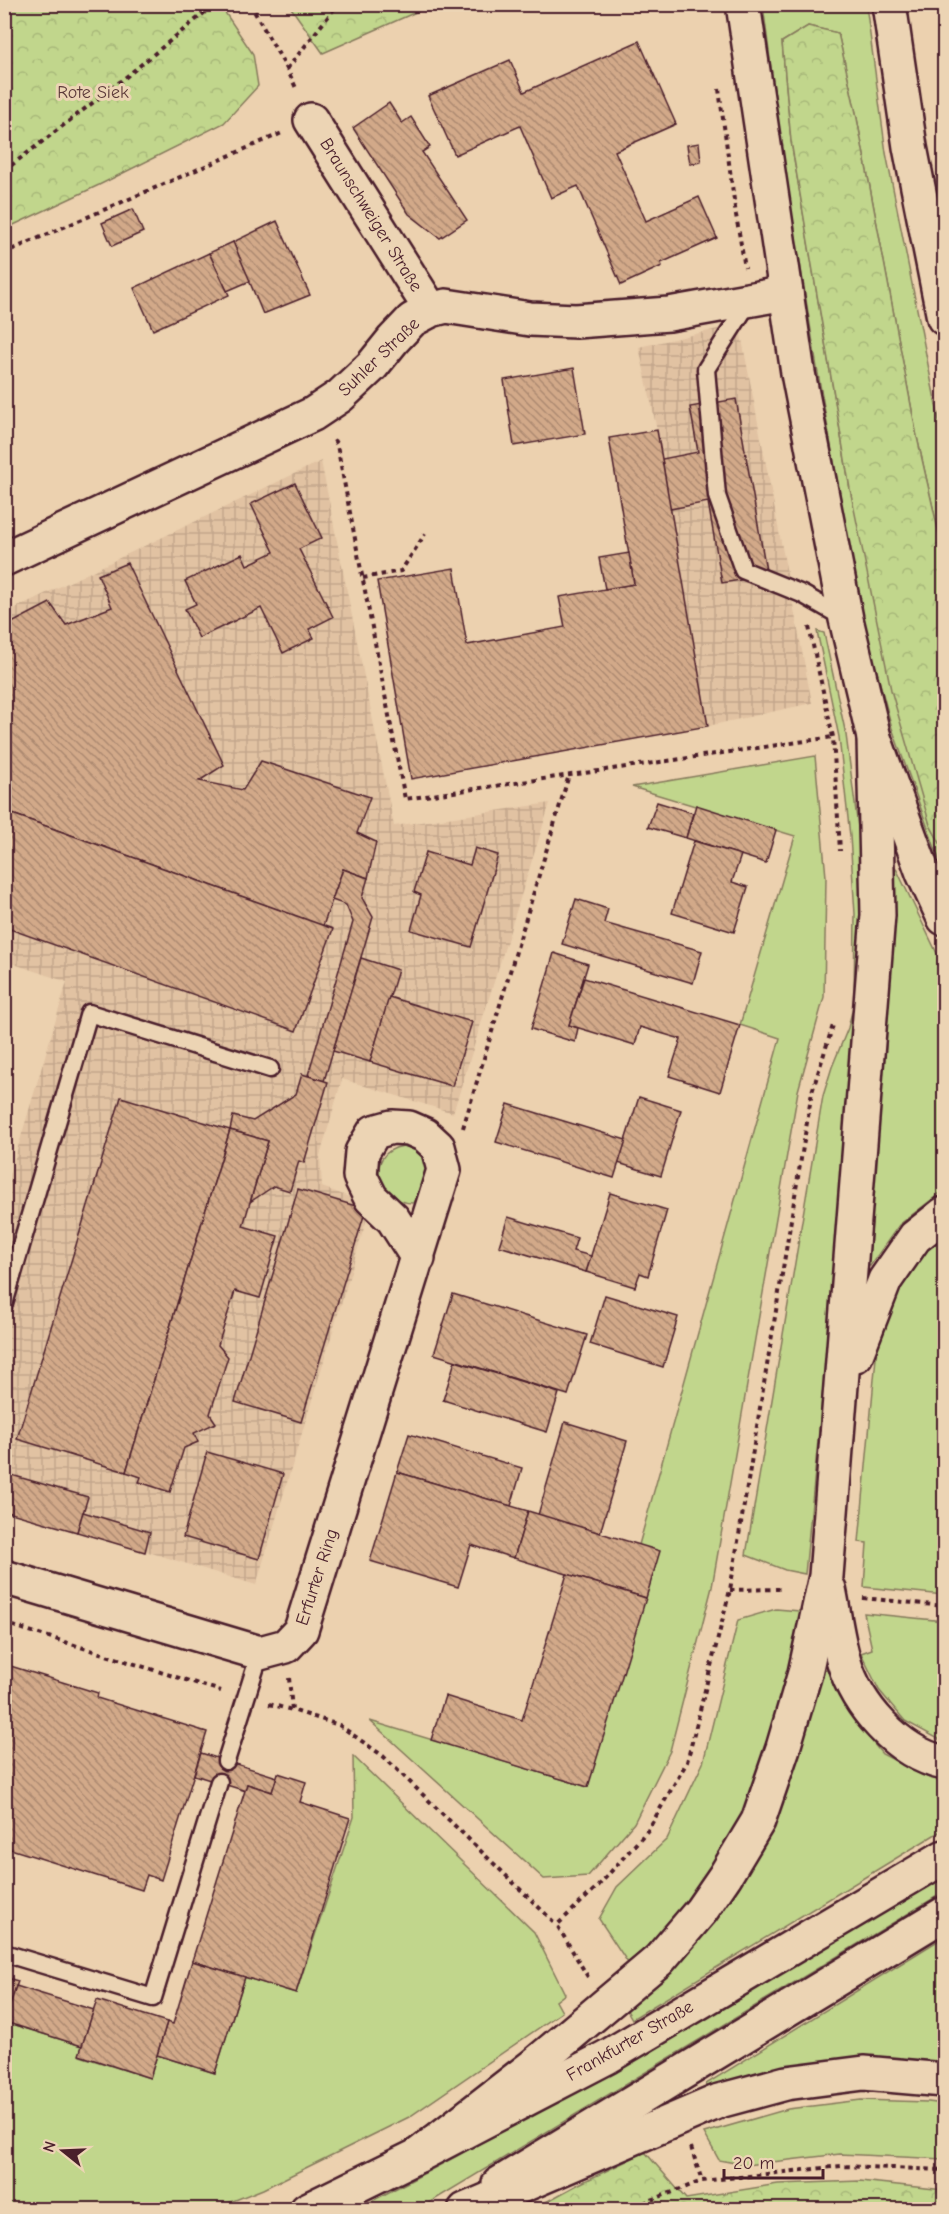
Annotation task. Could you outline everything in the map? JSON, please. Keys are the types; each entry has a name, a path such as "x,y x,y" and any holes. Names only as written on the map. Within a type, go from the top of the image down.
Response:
{"main road":[{"path":"743,4 798,373 846,619 874,738 923,873 945,918"},
{"path":"889,4 910,147 945,318"},
{"name":"Braunschweiger Straße","path":"311,120 431,310"},
{"name":"Suhler Straße","path":"4,559 313,414 340,396 372,366 412,320 431,310 447,306 462,307 530,318 576,321 669,314 786,293"},
{"path":"417,2156 533,2066 659,1960 701,1911 758,1821 783,1748 802,1684 826,1575 878,915 874,738"},
{"path":"418,1257 393,1219 371,1198 360,1176 362,1152 374,1132 392,1127 409,1128 425,1135 438,1147 444,1170"},
{"name":"Erfurter Ring","path":"273,1650 301,1630 444,1170"},
{"path":"841,1402 862,1336 885,1280 915,1237 945,1214"},
{"path":"826,1575 844,1663 864,1705 896,1740 934,1761 945,1762"},
{"path":"4,1577 273,1650"},
{"name":"Frankfurter Straße","path":"307,2210 417,2156 607,2057 945,1857"},
{"path":"456,2210 945,1914"},
{"path":"465,2210 719,2101 786,2083 864,2073 945,2080"}],"lane":[{"path":"751,299 706,369 717,496 743,570 802,594 846,619"},
{"path":"4,1304 89,1013 270,1069"},
{"path":"226,1761 246,1698 273,1650"},
{"path":"4,1953 153,1998 219,1782"}],"path":[{"path":"4,171 122,81 215,4"},
{"path":"4,252 311,120 287,69 250,4"},
{"path":"287,69 338,4"},
{"path":"718,84 736,215"},
{"path":"313,414 337,445 405,799 833,737"},
{"path":"363,578 401,571 425,534"},
{"path":"444,1170 467,1118 568,775"},
{"path":"557,1925 598,1886 648,1830 687,1762 730,1590 813,1092 837,1013"},
{"path":"730,1590 780,1589"},
{"path":"863,1598 945,1606"},
{"path":"4,1623 339,1725 383,1756 557,1925 588,1977"},
{"path":"273,1650 292,1710"},
{"path":"688,2137 702,2181"},
{"path":"637,2210 646,2202 702,2181 841,2166 945,2169"}],"shaded area":[{"path":"739,324 812,703 708,726 657,430 639,347"},
{"path":"321,461 394,826 550,803 453,1113 342,1079 320,1156 322,1187 371,1205 256,1585 5,1508 5,1191 67,982 5,961 5,613"}],"green space":[{"name":"Rote Siek","path":"4,5 220,5 253,54 258,86 224,123 5,229"},
{"path":"289,5 432,5 323,53"},
{"path":"763,5 866,5 886,153 944,445 944,556 917,437 856,113 838,33 808,26 782,42 791,141 850,489 930,825 944,850 944,873 892,728 862,617 817,368 782,152"},
{"path":"808,26 838,33 856,113 917,437 944,556 944,850 930,825 891,690 850,489 791,141 782,42"},
{"path":"817,631 824,633 846,735 859,835 863,914 857,1041 805,1574 785,1570 746,1555 823,1096 848,1028 854,1003 855,914 850,836 839,737"},
{"path":"815,756 826,877 824,997 798,1091 712,1587 670,1751 634,1823 588,1876 544,1879 370,1721 588,1787 639,1545 780,1038 740,1025 795,836 632,787"},
{"path":"893,862 944,968 944,1190 899,1225 870,1266 862,1263 886,1046"},
{"path":"403,1146 422,1154 427,1163 422,1189 413,1203 401,1201 392,1195 384,1187 380,1178 379,1168 382,1158 390,1151"},
{"path":"944,1236 944,1595 864,1587 867,1543 859,1542 878,1336 900,1290 926,1250"},
{"path":"776,1609 800,1611 779,1711 765,1758 747,1804 725,1847 698,1888 666,1927 628,1963 599,1919 617,1887 667,1839 703,1763 738,1620"},
{"path":"864,1613 944,1621 944,1742 905,1721 879,1690 861,1653 872,1649"},
{"path":"828,1669 852,1717 882,1754 929,1778 944,1780 944,1829 632,2019 624,2005 686,1951 738,1889 773,1830 798,1757 819,1670"},
{"path":"353,1756 534,1932 565,1994 556,2001 562,2012 409,2117 263,2189 213,2209 5,2210 5,2022 82,2046 80,2056 150,2078 157,2055 215,2073 245,1977 296,1993 354,1817"},
{"path":"944,1875 944,1892 419,2209 355,2210 659,2044"},
{"path":"944,1937 944,2065 708,2089 706,2084"},
{"path":"861,2100 944,2104 944,2159 840,2154 746,2165 719,2160 704,2133 788,2109"},
{"path":"645,2152 686,2199 778,2184 860,2181 944,2190 944,2209 533,2209"}],"building":[{"path":"639,41 676,124 615,151 646,221 699,197 717,238 661,263 662,266 621,285 578,186 551,198 520,126 455,155 428,96 510,60 524,92"},
{"path":"389,103 402,123 411,117 430,147 422,152 467,220 440,238 409,214 353,128"},
{"path":"699,143 701,162 690,164 687,145"},
{"path":"133,209 143,232 112,246 102,223"},
{"path":"277,221 310,295 263,314 233,242"},
{"path":"233,242 250,281 227,291 209,253"},
{"path":"209,253 229,295 153,330 134,288"},
{"path":"574,368 585,434 514,446 504,380"},
{"path":"736,399 767,576 722,583 708,502 670,509 662,459 698,452 690,407"},
{"path":"657,430 708,726 411,779 377,581 454,568 467,645 565,627 559,597 634,584 609,438"},
{"path":"295,483 322,538 299,549 333,617 309,629 314,638 283,653 261,608 199,638 185,609 196,604 185,581 242,554 247,565 274,552 251,504"},
{"path":"629,553 634,584 605,589 599,558"},
{"path":"127,563 224,765 199,781 243,790 261,761 370,797 357,833 376,842 368,878 343,869 323,926 4,811 4,627 50,603 66,625 112,607 98,575"},
{"path":"657,802 693,813 686,838 648,827"},
{"path":"696,805 776,830 766,863 686,838"},
{"path":"4,811 333,929 296,1031 4,927"},
{"path":"694,841 741,855 732,882 748,887 734,932 672,913"},
{"path":"475,848 498,855 471,947 411,930 421,895 414,892 426,852 470,865"},
{"path":"343,869 368,878 362,898 373,917 324,1081 308,1075 353,922 346,905 332,900"},
{"path":"576,899 608,909 604,923 702,951 693,983 562,944"},
{"path":"554,953 588,964 569,1025 578,1028 575,1042 531,1029"},
{"path":"361,958 398,970 370,1062 333,1051"},
{"path":"584,978 740,1025 720,1092 669,1076 681,1039 640,1027 635,1045 569,1025"},
{"path":"389,997 472,1022 452,1086 370,1062"},
{"path":"302,1074 328,1082 304,1163 299,1161 290,1191 274,1186 250,1202 268,1141 230,1130 233,1116 253,1121 296,1094"},
{"path":"121,1097 230,1130 126,1472 17,1439"},
{"path":"639,1097 681,1110 661,1176 618,1163"},
{"path":"508,1104 626,1140 614,1178 496,1142"},
{"path":"230,1130 268,1141 243,1226 278,1236 260,1298 235,1291 218,1345 228,1357 210,1414 216,1423 194,1433 198,1442 184,1448 170,1492 139,1482 141,1477 126,1472"},
{"path":"298,1189 366,1209 301,1422 235,1402"},
{"path":"610,1193 667,1210 648,1276 640,1273 635,1287 586,1272"},
{"path":"508,1217 577,1238 573,1251 591,1256 586,1272 499,1246"},
{"path":"453,1294 587,1335 568,1395 434,1354"},
{"path":"605,1295 678,1317 663,1367 590,1344"},
{"path":"455,1361 559,1393 547,1432 443,1400"},
{"path":"565,1422 627,1441 600,1533 538,1515"},
{"path":"409,1434 522,1468 511,1506 397,1472"},
{"path":"207,1452 283,1474 259,1559 183,1537"},
{"path":"397,1472 528,1511 514,1558 471,1545 458,1587 370,1561"},
{"path":"8,1474 88,1497 77,1532 4,1511 4,1487"},
{"path":"528,1511 660,1551 646,1598 514,1558"},
{"path":"83,1512 150,1532 145,1552 77,1532"},
{"path":"567,1574 646,1598 588,1787 431,1740 445,1696 522,1720"},
{"path":"4,1664 98,1693 97,1698 207,1732 161,1880 147,1875 142,1890 4,1847"},
{"path":"201,1753 277,1777 272,1792 247,1784 246,1791 194,1775"},
{"path":"278,1773 306,1782 300,1802 350,1818 296,1993 192,1961 247,1784 272,1792"},
{"path":"192,1961 245,1977 215,2073 157,2055 167,2022 173,2024"},
{"path":"4,1977 18,1981 4,2024"},
{"path":"16,1986 94,2010 82,2046 5,2022"},
{"path":"97,2000 167,2022 150,2078 79,2055"}]}
